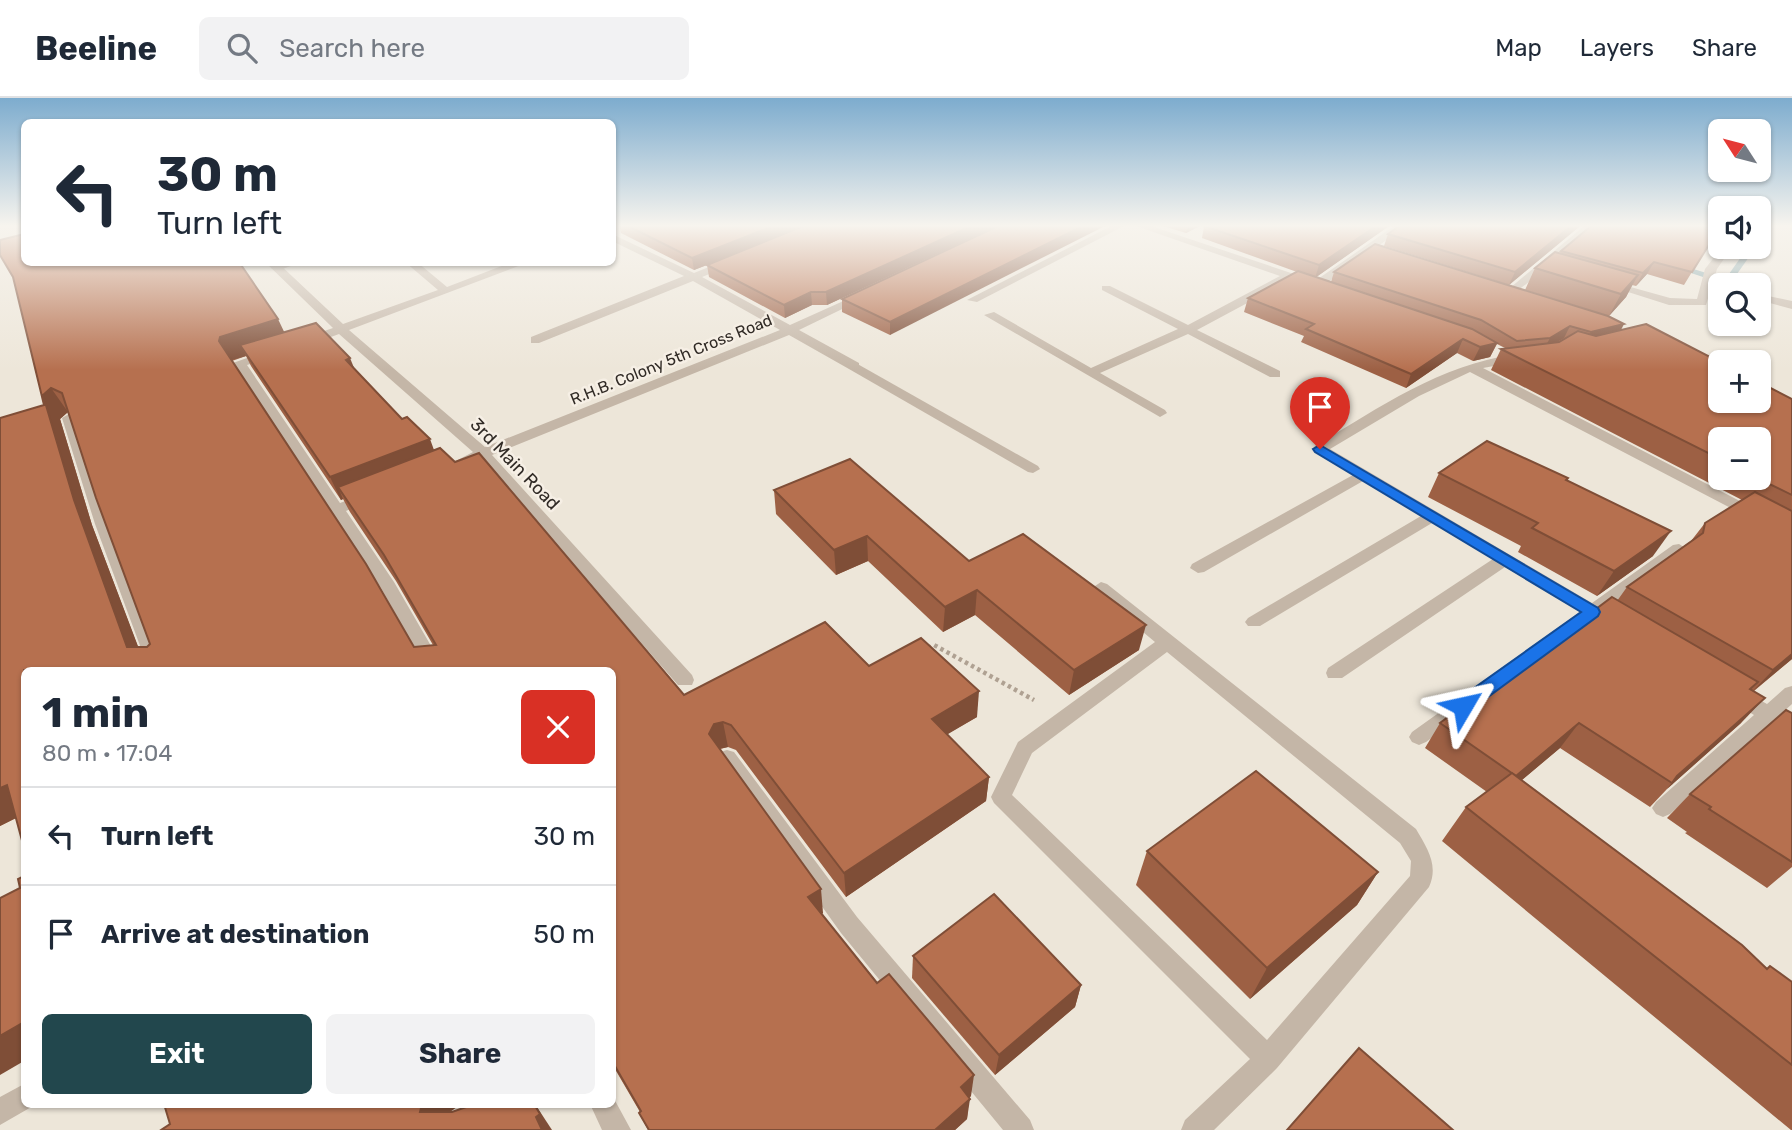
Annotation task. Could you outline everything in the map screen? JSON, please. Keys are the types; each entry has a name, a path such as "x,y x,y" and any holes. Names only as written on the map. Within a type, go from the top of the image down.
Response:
{"street":[{"name":"3rd Main Road","path":"283,274 342,331 483,453 685,680"},
{"path":"426,274 446,290"},
{"path":"434,667 388,586 239,363 342,331 490,274"},
{"path":"691,274 1033,469"},
{"path":"535,340 699,274"},
{"path":"973,300 1024,274"},
{"path":"1284,274 1330,290"},
{"path":"1317,285 1332,274"},
{"path":"1486,284 1518,293 1535,274"},
{"path":"1090,373 1187,330 1289,276"},
{"path":"1593,280 1669,301 1702,303 1708,296"},
{"path":"1106,288 1275,374"},
{"name":"R.H.B. Colony 5th Cross Road","path":"447,467 790,330 876,289"},
{"path":"1771,300 1792,305"},
{"path":"989,315 1160,413"},
{"path":"1490,348 1509,359"},
{"path":"1535,357 1470,367 1408,398 1320,449 1628,632"},
{"path":"1470,367 1792,535"},
{"path":"69,418 103,524 157,667"},
{"path":"1198,568 1362,476"},
{"path":"338,509 386,491"},
{"path":"1254,622 1433,516"},
{"path":"1419,737 1679,550"},
{"path":"1335,674 1505,559"},
{"path":"1101,588 1408,836 1422,860 1422,880 1268,1059 1195,1130"},
{"path":"1168,641 1025,748 1001,797 1268,1059"},
{"path":"1722,687 1792,728"},
{"path":"1663,808 1792,693"},
{"path":"727,758 849,925 1020,1130"},
{"path":"0,1112 21,1099"},
{"path":"605,1108 617,1130"}],"path":[{"path":"922,652 934,645 1065,718"}],"building":[{"path":"11,274 247,274 278,319 220,337 219,341 366,564 414,647 436,645 384,555 338,487 440,448 455,462 479,453 684,695 825,622 869,666 921,638 979,691 932,719 989,777 844,873 731,725 723,722 714,724 709,734 821,889 808,897 877,983 889,974 974,1075 961,1087 970,1099 935,1130 649,1130 616,1068 616,667 21,667 21,837 7,785 0,788 0,418 44,405","holes":["51,388 62,393 96,498 150,644 147,647 127,647 74,500 43,395"]},
{"path":"725,274 865,274 826,292 811,292 784,305"},
{"path":"895,274 986,274 890,322 842,299"},
{"path":"1292,274 1307,274 1472,329 1497,343 1480,347 1463,339 1411,374 1306,329 1314,324 1248,298"},
{"path":"1341,274 1473,274 1608,316 1624,324 1591,332 1570,326 1550,338 1517,341 1481,320"},
{"path":"1555,274 1638,275 1621,294"},
{"path":"316,323 350,358 346,360 402,419 407,417 430,439 330,477 240,345"},
{"path":"1646,324 1708,356 1708,413 1771,413 1771,388 1792,399 1792,495 1771,485 1771,427 1708,427 1708,453 1501,349 1559,342 1578,331 1596,336"},
{"path":"1487,441 1568,478 1566,480 1671,531 1614,571 1532,528 1538,523 1439,473"},
{"path":"850,459 969,561 1023,534 1146,625 1074,670 977,590 945,607 867,536 834,550 774,490"},
{"path":"1755,492 1792,511 1792,654 1773,670 1627,587 1703,533 1705,523"},
{"path":"1612,597 1758,682 1750,689 1765,698 1672,783 1579,723 1516,776 1440,723 1492,684 1495,685"},
{"path":"1786,710 1792,713 1792,862 1690,794"},
{"path":"1256,771 1378,872 1267,968 1147,851"},
{"path":"1512,773 1742,945 1767,969 1770,966 1792,982 1792,1065 1466,807"},
{"path":"21,878 21,1024 0,1036 0,898 20,888 18,879"},
{"path":"994,894 1081,985 999,1055 913,956"},
{"path":"1359,1048 1453,1130 1287,1130"},
{"path":"165,1108 421,1108 420,1112 452,1112 463,1108 536,1108 540,1114 536,1117 542,1130 161,1130 170,1124"}],"waterway":[{"path":"1700,274 1708,277"}],"route":[{"path":"1320,449 1592,612 1463,706"}]}
